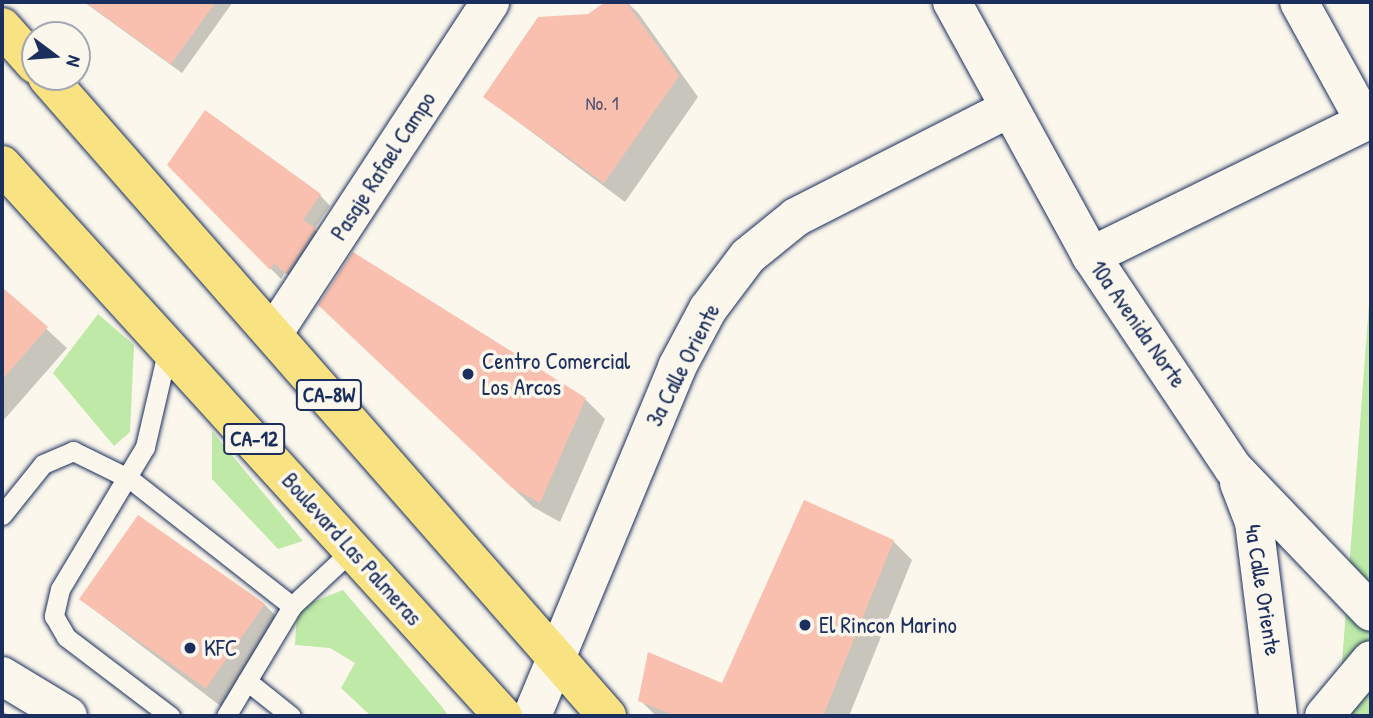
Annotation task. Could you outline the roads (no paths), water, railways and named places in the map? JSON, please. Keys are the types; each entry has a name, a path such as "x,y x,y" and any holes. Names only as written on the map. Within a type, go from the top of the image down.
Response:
{"main road":[{"path":"2,27 21,48"},
{"name":"CA-8W","path":"60,91 275,331 553,661 607,716"},
{"name":"Boulevard Las Palmeras","path":"2,164 169,343 503,716"}],"street":[{"name":"Pasaje Rafael Campo","path":"275,331 490,2"},
{"name":"10a Avenida Norte","path":"952,2 1006,110 1091,257 1233,468 1371,612"},
{"path":"1091,257 1368,120 1299,2"},
{"name":"3a Calle Oriente","path":"532,716 677,367 708,309 748,256 796,217 1006,110"},
{"name":"4a Calle Oriente","path":"1233,468 1254,522 1278,716"},
{"path":"1324,716 1371,660"},
{"path":"2,676 68,716"}],"lane":[{"path":"169,343 158,406 130,480 60,589 54,616 66,637 170,716"},
{"path":"2,515 43,464 73,451 130,480 292,606"},
{"path":"226,716 292,606 352,550"},
{"path":"247,681 291,716"}],"place":[{"name":"Centro Comercial Los Arcos","path":"468,374"},
{"name":"El Rincon Marino","path":"805,625"},
{"name":"KFC","path":"190,648"}]}
